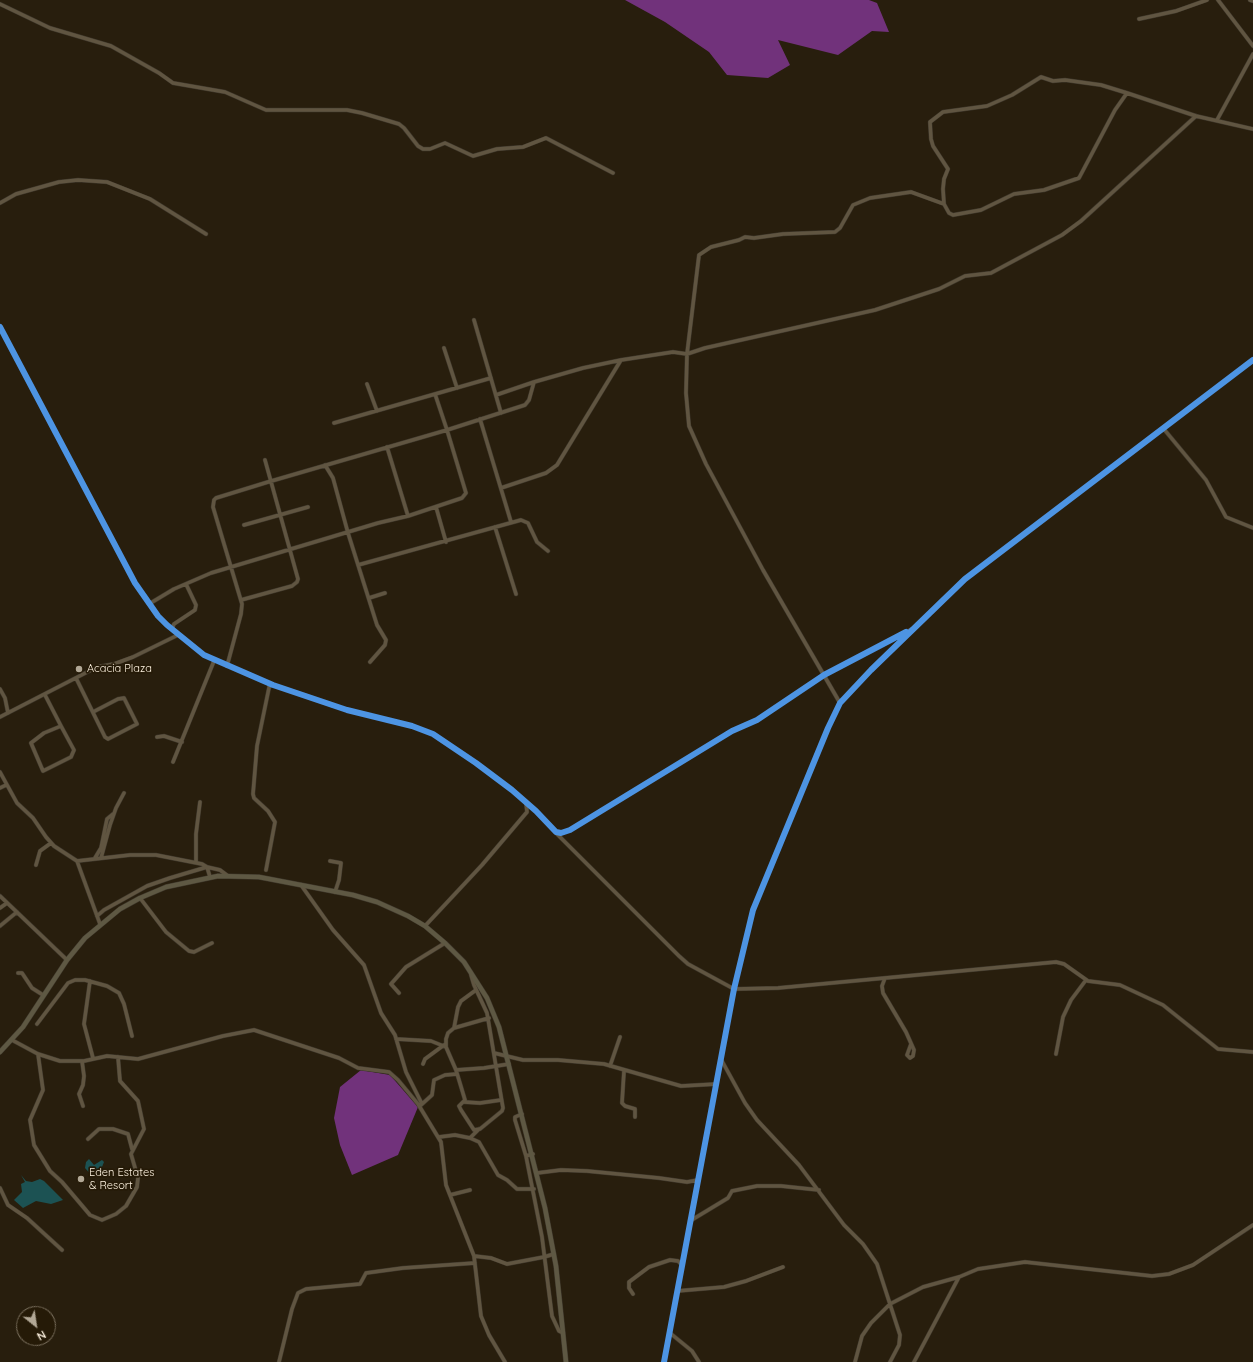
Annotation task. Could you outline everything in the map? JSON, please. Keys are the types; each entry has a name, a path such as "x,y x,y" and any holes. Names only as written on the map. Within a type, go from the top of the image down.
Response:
{"main road":[{"path":"0,1052 12,1040 67,960 100,924 120,909 140,898 166,888 210,877 259,877 377,902 425,926 445,943 471,971 491,1006 503,1039 533,1154 554,1254 566,1362"}],"street":[{"path":"1138,19 1164,15 1207,0"},
{"path":"1218,0 1253,46"},
{"path":"0,4 50,28 111,46 159,72 173,83 225,92 266,110 347,110 362,113 402,126 420,148 430,149 445,143 473,156 497,149 523,147 544,138 613,173"},
{"path":"1217,120 1235,84 1253,54"},
{"path":"1127,93 1115,110 1078,179 1044,190 1014,194 992,206 973,212 951,214 944,204 943,182 948,169 933,146 930,123 942,113 985,107 1012,95 1043,77 1053,81 1065,80 1101,85 1127,93 1196,116 1253,129"},
{"path":"496,395 534,382 621,360 673,352 687,354 875,310 940,288 965,276 991,273 1056,238 1081,221 1196,116"},
{"path":"0,203 16,194 59,182 82,180 107,182 150,200 206,234"},
{"path":"840,703 763,570 706,464 689,426 687,354 699,255 702,251 746,236 754,238 783,234 835,232 840,228 854,205 876,197 911,192 944,204"},
{"path":"474,320 501,413"},
{"path":"0,327 121,558 149,604 178,635 214,661 270,683 347,710 412,726 433,734 491,774 536,811 688,964 734,989 778,988 1056,962 1064,964 1086,980 1093,983 1122,985 1163,1005 1218,1048 1253,1052"},
{"path":"444,348 457,388"},
{"path":"501,488 546,473 557,465 621,360"},
{"path":"664,1362 716,1084 722,1060 734,989 758,897 828,728 840,703 871,670 965,579 1253,360"},
{"path":"334,423 491,378"},
{"path":"227,666 241,614 241,600 213,507 214,500 216,498 448,430 525,405 529,400 534,382"},
{"path":"367,384 377,411"},
{"path":"149,604 186,584 232,567 408,516 462,498 466,493 448,430 435,394"},
{"path":"480,419 511,522"},
{"path":"1163,428 1206,480 1226,518 1253,528"},
{"path":"387,447 408,516"},
{"path":"241,600 296,584 298,579 265,460"},
{"path":"325,465 334,478 348,533 377,625 386,640 385,645 370,662"},
{"path":"244,525 308,507"},
{"path":"436,507 446,542"},
{"path":"358,565 412,549 446,542 511,522 525,520 530,526 537,542 548,551"},
{"path":"495,527 516,594"},
{"path":"172,629 174,624 195,610 196,606 186,584"},
{"path":"369,598 385,593"},
{"path":"556,832 561,833 570,830 732,731 757,720 824,675 916,627"},
{"path":"0,717 97,667 114,664 133,657 178,635"},
{"path":"173,762 214,661"},
{"path":"76,678 93,712 108,740 137,724 124,698 118,699 93,712"},
{"path":"266,870 275,822 268,812 254,798 253,794 257,746 270,683"},
{"path":"0,689 5,698 8,713"},
{"path":"45,694 74,750 71,757 43,771 30,743 44,733 61,726"},
{"path":"157,736 164,736 182,742"},
{"path":"0,772 17,803 33,818 51,843 77,861 100,924"},
{"path":"0,788 6,785"},
{"path":"101,858 114,813 124,793"},
{"path":"196,862 200,802"},
{"path":"526,803 527,812"},
{"path":"425,926 482,865 527,812 536,811"},
{"path":"95,858 101,848 107,819 114,813"},
{"path":"36,865 40,851 51,843"},
{"path":"77,861 144,854 196,862 207,867 220,870 228,876"},
{"path":"330,861 341,863 339,880 334,892"},
{"path":"97,916 104,910 147,886 207,867"},
{"path":"207,867 210,877"},
{"path":"301,885 333,930 364,965 381,1013 396,1038 406,1072 421,1105 439,1137 441,1142 446,1185 474,1256 478,1305 481,1316 488,1335 504,1362"},
{"path":"0,896 67,960"},
{"path":"140,898 154,914 162,927 189,951 194,952 212,943"},
{"path":"0,908 7,902"},
{"path":"0,926 17,912"},
{"path":"399,993 391,984 406,967 445,943"},
{"path":"470,1138 503,1110 488,1018 484,1003 476,990 471,971"},
{"path":"18,973 22,973 32,988 43,995"},
{"path":"885,978 882,986 883,993 906,1032 911,1044"},
{"path":"37,1024 68,983 75,980 90,981 107,986 119,993 124,1004 132,1036"},
{"path":"1056,1054 1059,1028 1063,1017 1070,1002 1086,980"},
{"path":"90,981 84,1024 93,1058"},
{"path":"454,1028 458,1007 461,1001 476,990"},
{"path":"464,1102 465,1100 456,1070 445,1046 446,1039 448,1033 454,1028 488,1018"},
{"path":"12,1040 38,1054 60,1061 82,1061 93,1058 118,1056 128,1059 144,1058 223,1036 254,1030 339,1058 358,1068 389,1072 421,1105"},
{"path":"610,1066 620,1037"},
{"path":"396,1038 431,1042 445,1046"},
{"path":"492,1042 503,1039"},
{"path":"423,1064 424,1060 445,1046"},
{"path":"494,1053 529,1061 558,1060 610,1066 681,1086 716,1084"},
{"path":"38,1054 42,1090 30,1120 34,1145 48,1169 67,1188 87,1212 99,1220 110,1217 126,1206 137,1187 138,1178 131,1158 132,1144 128,1134 113,1129 99,1129 88,1139"},
{"path":"118,1056 120,1081 138,1101 144,1125 144,1129 132,1150"},
{"path":"722,1060 745,1103 757,1120 799,1165 844,1225 860,1240 873,1257 882,1275 900,1335 897,1350 890,1362"},
{"path":"82,1061 84,1076 83,1085 79,1094 83,1106"},
{"path":"456,1070 496,1067 509,1064"},
{"path":"624,1071 622,1103 625,1106 635,1109 635,1117"},
{"path":"421,1105 432,1095 434,1080 445,1075 457,1074"},
{"path":"480,1129 474,1130 472,1128 459,1106 464,1102 480,1103 501,1100"},
{"path":"522,1114 515,1117 515,1120 534,1189 552,1316 559,1331 563,1333"},
{"path":"439,1137 455,1135 470,1138 481,1144 498,1175 517,1189 534,1189"},
{"path":"526,1156 533,1154"},
{"path":"537,1173 561,1170 587,1171 687,1182 698,1180"},
{"path":"690,1221 728,1198 732,1191 757,1186 788,1186 819,1190"},
{"path":"0,1188 8,1205 26,1218 62,1250"},
{"path":"450,1195 470,1190"},
{"path":"855,1362 864,1332 890,1304 923,1288 959,1277 984,1267 1025,1262 1152,1276 1169,1274 1193,1265 1253,1225"},
{"path":"474,1256 491,1258 507,1264 554,1254"},
{"path":"633,1294 628,1286 629,1282 649,1267 670,1260 678,1261 682,1265"},
{"path":"279,1362 292,1310 298,1293 306,1289 360,1284 366,1274 403,1268 475,1263"},
{"path":"677,1291 724,1287 746,1281 783,1267"},
{"path":"914,1362 959,1277"},
{"path":"670,1333 692,1351 699,1362"}],"shaded area":[{"path":"625,0 869,0 877,3 889,32 872,31 838,55 778,40 790,65 768,78 727,75 709,52 665,22"},
{"path":"361,1070 390,1075 418,1107 398,1155 352,1175 340,1145 334,1118 340,1087"}],"water":[{"path":"89,1159 94,1165 102,1160 104,1162 102,1167 98,1169 99,1172 92,1176 85,1168 86,1162"},
{"path":"21,1175 26,1181 32,1182 40,1179 44,1181 63,1200 51,1204 36,1201 23,1208 14,1200 22,1192 21,1184 25,1182"}],"cycle path":[{"path":"0,327 135,583 158,616 167,625 204,655 273,685 347,710 412,726 433,734 476,763 512,790 536,811 556,832 561,833 570,830 732,731 757,720 824,675 906,632"},
{"path":"664,1362 734,989 753,910 828,728 840,703 871,670 965,579 1253,360"}],"place":[{"name":"Acacia Plaza","path":"79,669"},
{"name":"Eden Estates & Resort","path":"81,1179"}]}
